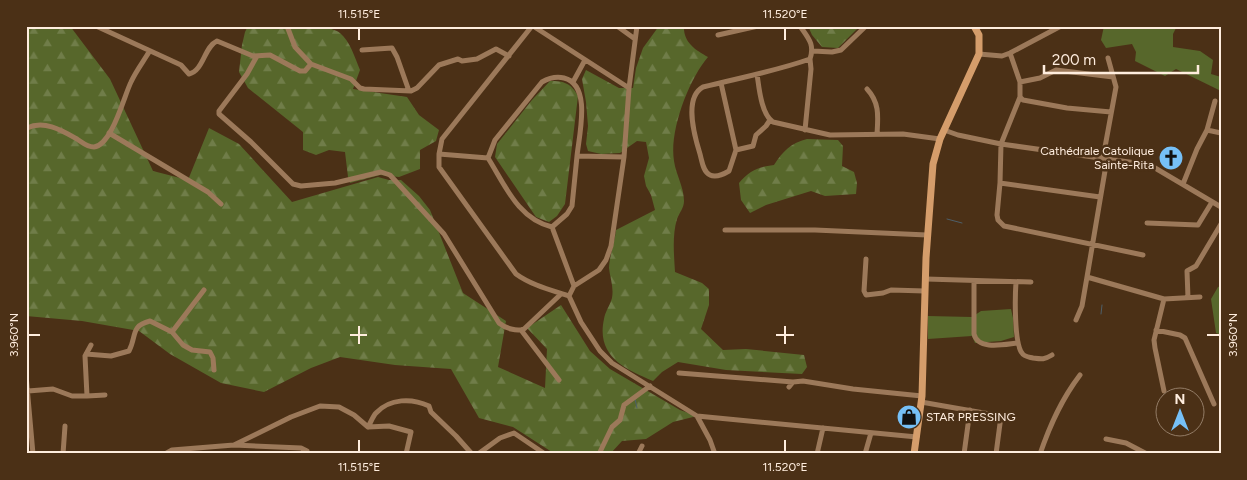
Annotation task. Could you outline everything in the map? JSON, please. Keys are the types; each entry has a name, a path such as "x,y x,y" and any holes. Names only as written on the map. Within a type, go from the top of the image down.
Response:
{"main road":[{"path":"914,454 921,399 925,291 933,164 940,139 979,54 979,35 974,26"}],"street":[{"path":"96,26 149,52 181,65 189,74 196,71 212,44 217,41 257,56 270,55 302,72 307,70 311,64"},
{"path":"110,33 112,26"},
{"path":"286,26 295,47 311,64 351,79 364,90 409,91 417,88 439,65 458,59 462,61 474,60 496,49 509,56"},
{"path":"569,296 523,279 516,274 441,171 439,167 439,154 442,139 532,26 629,88"},
{"path":"617,26 635,39"},
{"path":"569,296 574,286 599,270 606,260 611,246 624,157 629,88 637,26"},
{"path":"718,35 758,26"},
{"path":"800,26 812,43 810,59 812,69 805,130"},
{"path":"812,51 841,50 866,26"},
{"path":"979,54 1002,56 1058,27"},
{"path":"362,50 392,48 398,57 409,91"},
{"path":"26,130 36,124 50,125 85,146 96,147 109,134 132,81 149,52"},
{"path":"1010,53 1020,82 1020,97 1001,144 998,220 1004,226 1143,254"},
{"path":"257,56 247,74 219,111 220,116 251,142 296,185 335,183 381,172 390,174 444,234 499,323 505,327 521,330 559,380"},
{"path":"1076,320 1082,306 1087,277 1116,86 1108,58"},
{"path":"721,82 736,150 729,171 715,176 710,175 704,169 693,132 691,122 692,111 697,92 703,87 721,82 756,74 810,59"},
{"path":"572,82 585,60"},
{"path":"1020,82 1040,78 1056,70 1113,78"},
{"path":"756,74 762,100 770,120"},
{"path":"488,158 495,140 542,82 548,78 557,78 572,82 577,87 582,105 572,206 567,214 552,227"},
{"path":"867,89 874,98 878,109 877,134"},
{"path":"1020,97 1024,100 1067,108 1111,112"},
{"path":"1183,184 1207,130 1215,101"},
{"path":"770,120 830,135 912,134 940,139"},
{"path":"736,150 752,146 756,135 770,120"},
{"path":"944,130 958,135 1001,144 1150,165 1221,207"},
{"path":"1207,130 1221,132"},
{"path":"109,134 208,192 221,204"},
{"path":"439,154 488,158"},
{"path":"577,156 624,157"},
{"path":"488,158 522,212 542,225 552,227"},
{"path":"1000,183 1100,197"},
{"path":"1147,224 1198,225 1212,202"},
{"path":"1188,298 1187,271 1196,266 1221,224"},
{"path":"552,227 574,286"},
{"path":"725,230 815,230 928,235"},
{"path":"866,259 864,291 866,294 882,293 891,290 925,291"},
{"path":"1087,277 1164,299 1200,297"},
{"path":"926,279 1031,282"},
{"path":"974,281 974,334 977,341 980,344 992,345 1018,342"},
{"path":"1016,282 1015,306 1018,342 1021,352 1026,356 1043,360 1052,355"},
{"path":"172,332 204,290"},
{"path":"521,330 561,294"},
{"path":"569,296 589,338 612,363 697,416 917,437"},
{"path":"1163,388 1155,348 1156,330 1164,299"},
{"path":"86,354 111,356 130,351 133,336 138,326 150,321 172,332 183,345 192,350 210,352 213,358 214,370"},
{"path":"1156,330 1180,335 1185,338 1214,404"},
{"path":"87,396 86,354 91,345"},
{"path":"679,374 792,384 803,381 921,399 1001,416 996,454"},
{"path":"26,375 33,454"},
{"path":"1040,454 1060,403 1080,376"},
{"path":"599,454 611,430 620,420 624,405 650,386"},
{"path":"28,391 53,389 72,396 105,395"},
{"path":"368,426 375,413 395,401 420,401 429,406 432,412 472,454"},
{"path":"234,445 291,417 320,406 339,407 354,415 368,426 389,426 411,432 406,454"},
{"path":"964,454 970,410"},
{"path":"697,416 715,454"},
{"path":"64,454 65,426"},
{"path":"817,454 822,428"},
{"path":"478,454 500,438 514,433 545,454"},
{"path":"865,454 871,433"},
{"path":"1106,439 1126,443 1147,454"},
{"path":"165,454 172,450 234,445 302,448 307,451 306,454"},
{"path":"638,454 642,446"}],"green space":[{"path":"26,26 70,26 110,79 153,171 188,180 209,128 239,144 292,202 378,177 389,180 401,180 419,196 430,210 463,293 506,321 498,367 545,388 547,349 527,328 561,305 590,351 610,369 680,410 697,416 673,422 646,439 622,441 610,454 555,454 513,427 479,418 451,369 395,365 340,357 311,368 264,392 221,383 170,354 139,331 82,321 26,316"},
{"path":"248,26 322,27 344,36 360,70 353,89 407,97 419,115 439,130 436,141 420,150 420,169 399,177 380,175 350,183 345,152 329,150 316,155 303,150 303,132 248,88 239,72 242,45"},
{"path":"659,26 684,26 684,32 691,45 708,57 694,78 682,106 675,135 674,161 684,201 674,232 675,272 702,283 709,289 709,305 701,329 723,350 746,349 804,355 807,367 802,374 726,370 678,362 662,372 653,381 623,366 608,352 604,343 604,319 612,294 609,268 616,230 655,210 644,176 649,158 646,142 637,141 620,153 601,154 588,151 586,144 588,126 586,102 582,79 586,70 619,88 633,88 636,68 643,48"},
{"path":"808,26 860,26 838,48 822,47 812,35"},
{"path":"1104,26 1177,26 1173,34 1173,47 1200,51 1213,60 1211,74 1221,77 1221,91 1176,69 1165,76 1135,61 1136,52 1132,44 1106,48 1101,40"},
{"path":"550,81 567,84 573,88 578,96 565,204 557,216 549,222 536,217 495,157 497,144 532,100"},
{"path":"807,139 838,140 843,146 842,166 854,172 857,183 856,194 825,196 811,191 766,205 750,213 741,200 739,183 754,170 774,165 788,148"},
{"path":"1221,286 1221,335 1216,333 1211,299 1218,287"},
{"path":"1011,309 1014,337 1001,341 975,343 972,336 928,339 928,316 972,317 981,311"}],"waterway":[{"path":"947,219 962,223"},
{"path":"1101,314 1102,305"},
{"path":"635,399 637,408"}],"place":[{"name":"Cathédrale Catolique Sainte-Rita","path":"1171,158"},
{"name":"STAR PRESSING","path":"909,417"}]}
